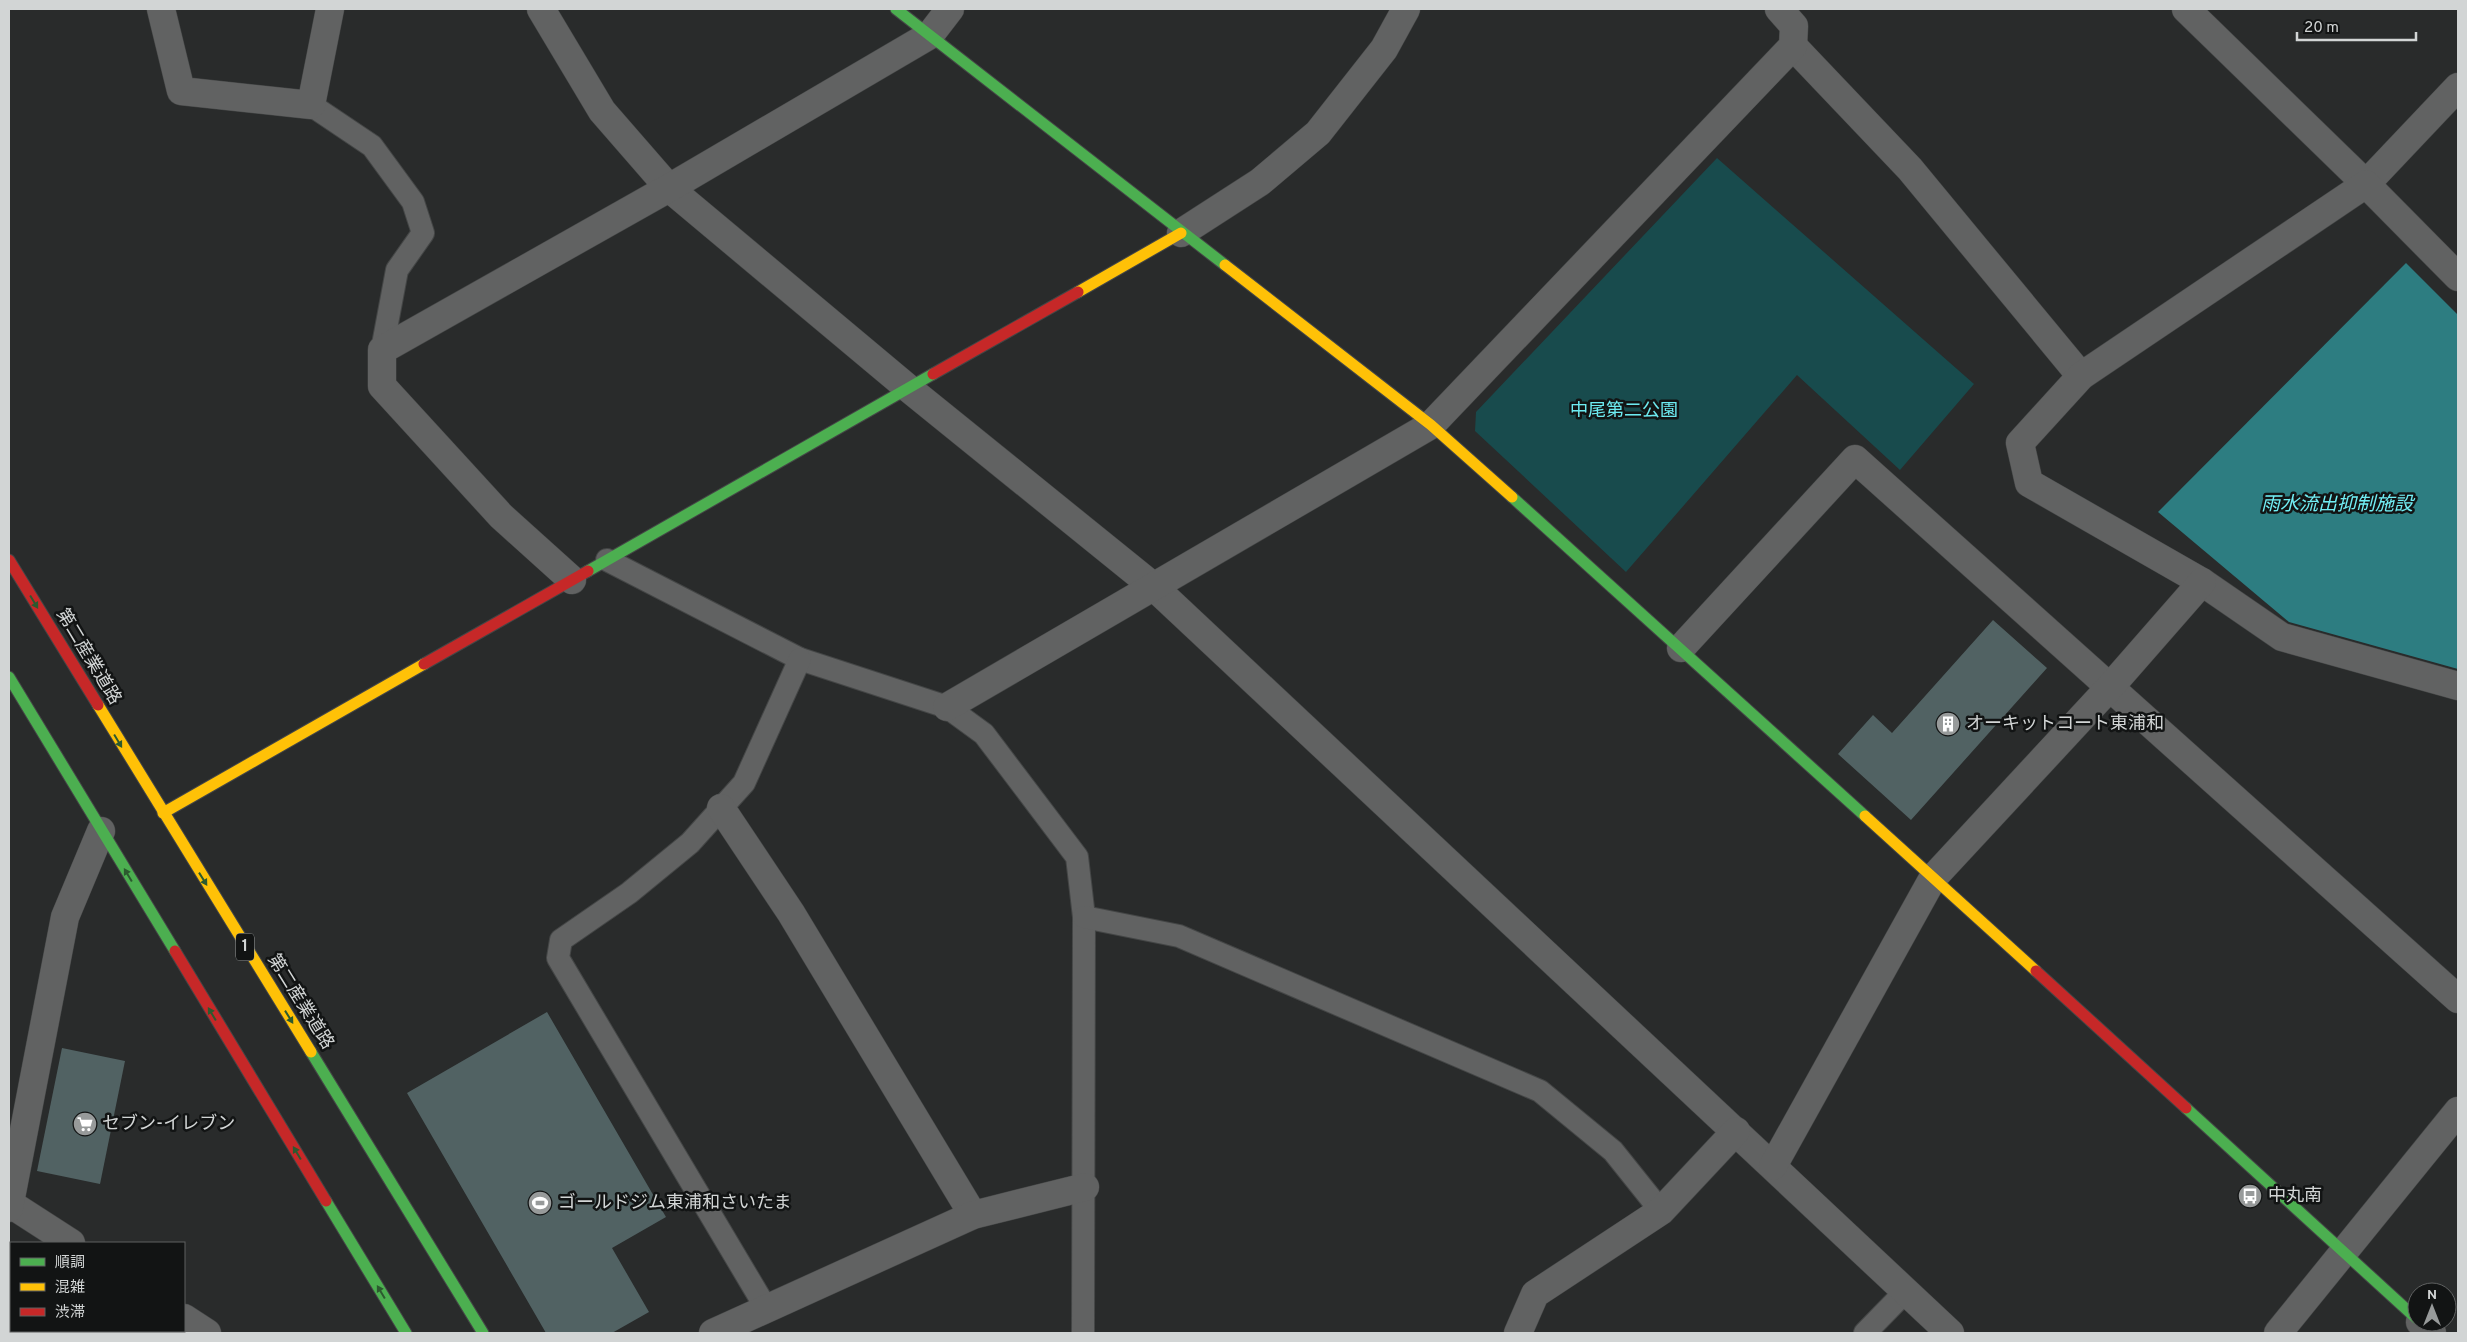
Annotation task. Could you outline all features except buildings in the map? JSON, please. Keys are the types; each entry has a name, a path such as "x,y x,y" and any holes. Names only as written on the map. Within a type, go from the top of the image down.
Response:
{"street":[{"path":"161,9 181,91 311,105 330,9"},
{"path":"541,9 602,111 669,188 908,388 1154,587 1950,1333"},
{"path":"896,9 1431,425 1681,648 2407,1311"},
{"path":"572,580 501,516 382,386 382,350 669,188 930,35 950,9"},
{"path":"162,813 1182,232 1260,182 1318,133 1384,48 1406,9"},
{"path":"947,708 1431,425 1793,46 1794,26 1779,9"},
{"path":"2186,9 2366,184 2458,277"},
{"path":"1793,46 1910,169 2081,376"},
{"path":"2458,87 2366,184 2081,376 2020,443 2029,482 2202,582 2282,637 2458,686"},
{"path":"1681,648 1855,459 2111,686 2458,999"},
{"name":"第二産業道路","path":"9,560 162,813 484,1333"},
{"path":"1773,1166 1933,878 2111,686 2202,582"},
{"path":"9,677 406,1333"},
{"path":"721,808 791,913 973,1215"},
{"path":"69,1242 10,1205 65,916 101,831"},
{"path":"2278,1333 2458,1111"},
{"path":"1518,1333 1535,1294 1661,1211 1736,1131"},
{"path":"713,1333 973,1215 1085,1187"},
{"path":"185,1319 207,1333"}],"lane":[{"path":"311,105 372,146 413,202 423,232 397,270 382,350"},
{"path":"606,560 800,659 947,708 984,734 1077,856 1084,917 1085,1187 1083,1333"},
{"path":"766,1308 558,958 561,940 629,893 690,843 744,783 800,659"},
{"path":"1084,917 1179,936 1540,1091 1613,1151 1661,1211"},
{"path":"1866,1333 1905,1292"}],"green space":[{"name":"中尾第二公園","path":"1717,158 1974,384 1900,470 1797,375 1626,572 1475,431 1476,412"}],"water":[{"name":"雨水流出抑制施設","path":"2406,263 2458,315 2458,669 2289,622 2158,512"}],"traffic: fast":[{"path":"896,9 1225,265"},
{"path":"588,571 933,374"},
{"path":"1512,497 1865,816"},
{"path":"9,677 175,951"},
{"path":"311,1052 483,1333"},
{"path":"2186,1108 2407,1310"},
{"path":"326,1201 406,1333"}],"traffic: slow":[{"path":"1078,292 1181,233"},
{"path":"1225,265 1431,425 1512,497"},
{"path":"163,813 424,664"},
{"path":"98,705 311,1052"},
{"path":"1865,816 2036,971"}],"traffic: jam":[{"path":"933,374 1078,292"},
{"path":"9,560 98,705"},
{"path":"424,664 588,571"},
{"path":"175,951 326,1201"},
{"path":"2036,971 2186,1108"}],"place":[{"name":"オーキットコート東浦和","path":"1948,724"},
{"name":"セブン-イレブン","path":"85,1124"},
{"name":"中丸南","path":"2250,1196"},
{"name":"ゴールドジム東浦和さいたま","path":"540,1203"}]}
